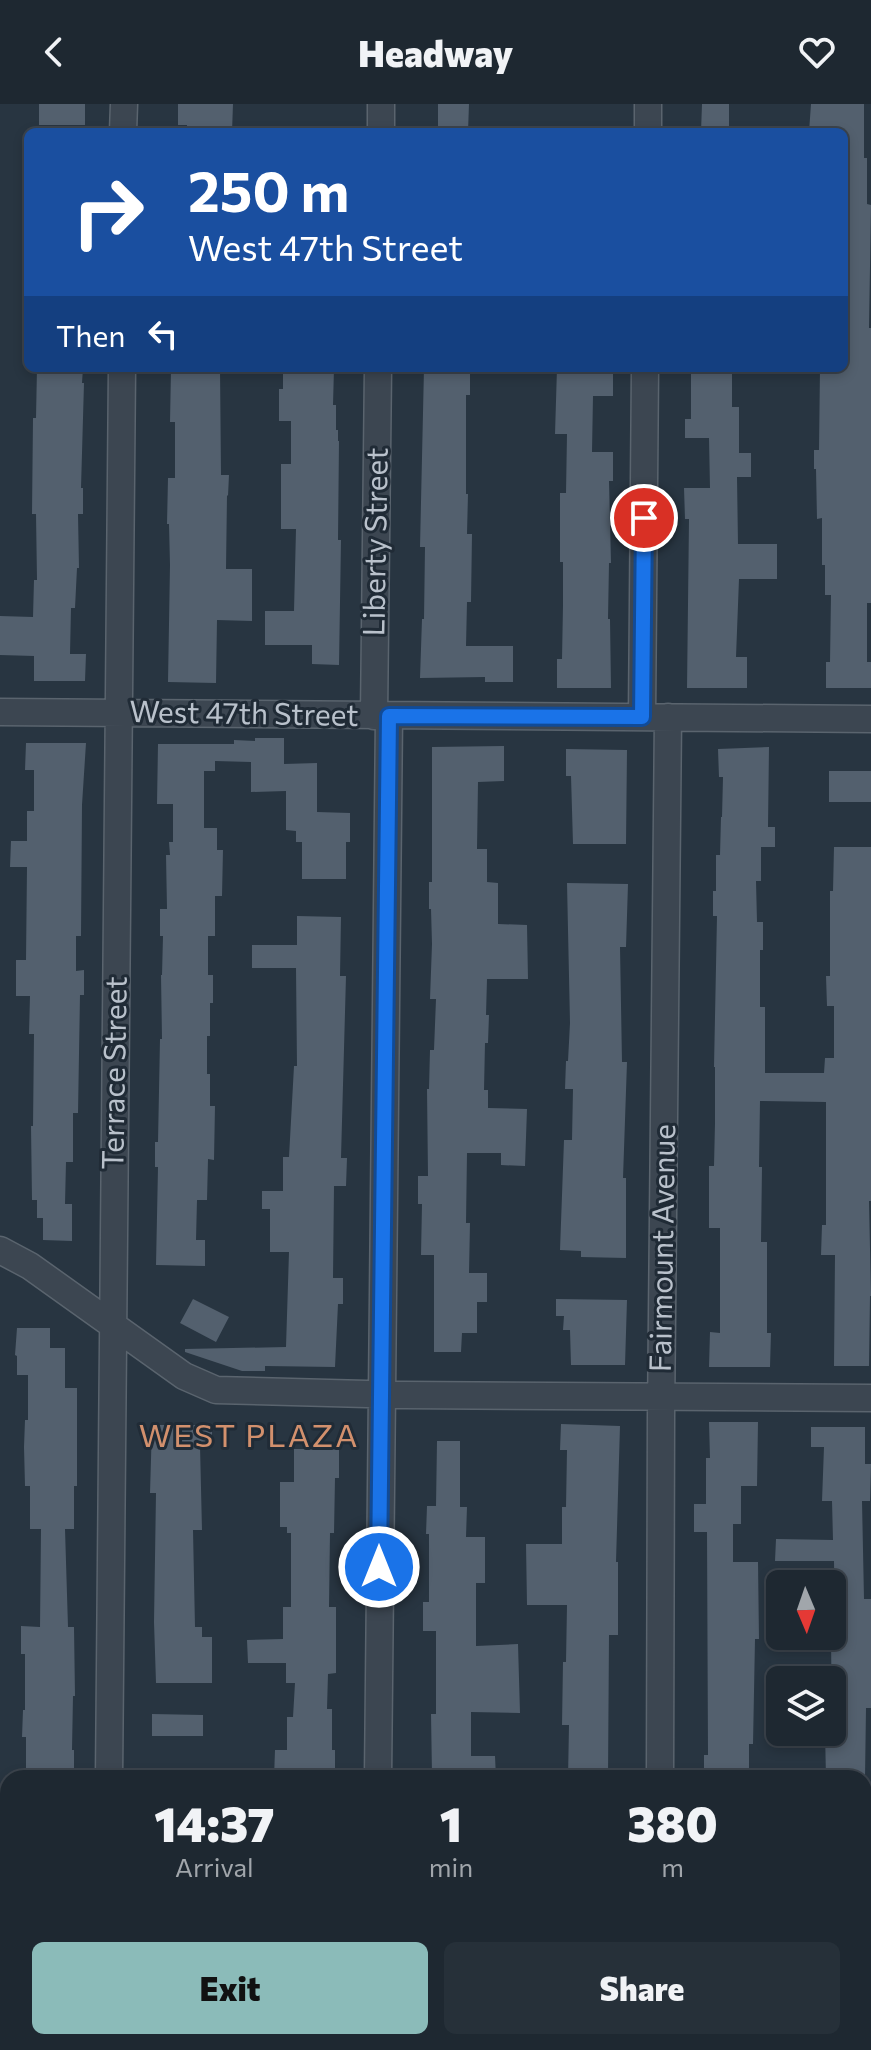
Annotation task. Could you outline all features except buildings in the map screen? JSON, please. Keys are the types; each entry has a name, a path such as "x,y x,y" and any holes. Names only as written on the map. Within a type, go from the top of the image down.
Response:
{"street":[{"path":"123,128 124,104"},
{"path":"381,104 381,128"},
{"path":"648,104 648,128"},
{"name":"Terrace Street","path":"109,1770 122,372"},
{"name":"Liberty Street","path":"378,372 382,716 378,1770"},
{"name":"Fairmount Avenue","path":"645,372 655,717 661,1397 660,1770"},
{"name":"West 47th Street","path":"0,712 871,719"},
{"path":"0,1250 30,1266 184,1376 216,1390 381,1395 871,1398"}],"district":[{"name":"WEST PLAZA","path":"249,1436"}],"route":[{"path":"379,1567 389,716 642,717 644,518"}]}
